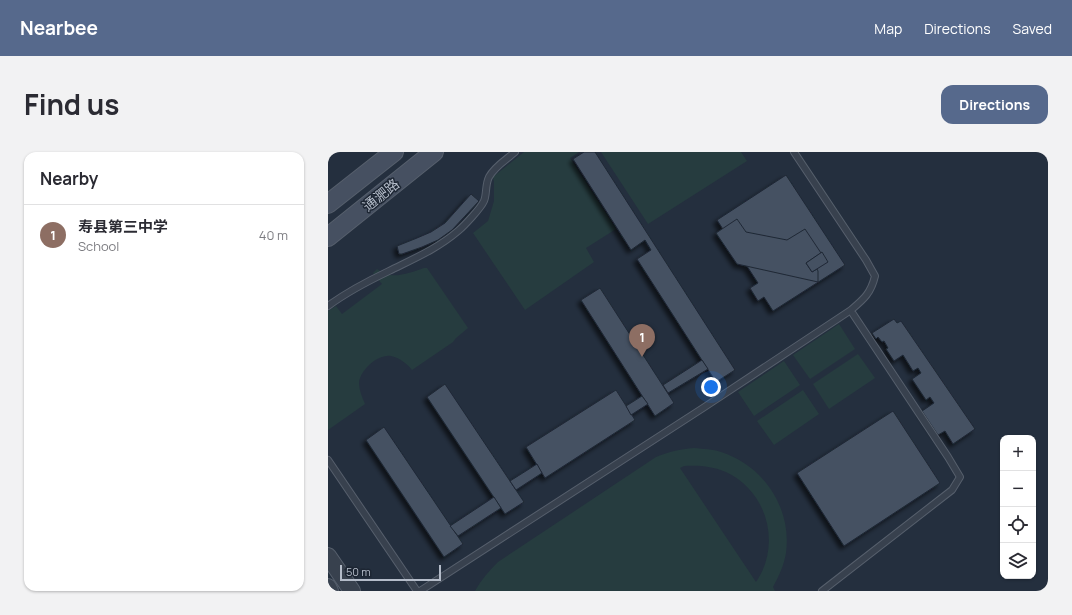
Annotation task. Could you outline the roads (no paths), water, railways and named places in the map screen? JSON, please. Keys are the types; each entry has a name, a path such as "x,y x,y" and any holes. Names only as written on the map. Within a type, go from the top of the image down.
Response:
{"main road":[{"name":"通淝路","path":"328,204 394,152"},
{"name":"通淝路","path":"328,237 434,152"}],"street":[{"path":"328,556 352,591"},
{"path":"328,587 330,591"}],"lane":[{"path":"328,306 341,296 362,284 442,244 459,230 484,201 489,177 496,168 515,152"},
{"path":"420,591 703,408 851,310 862,300 872,287 875,276 866,260 794,152"},
{"path":"822,591 952,490 960,477 853,314"},
{"path":"328,460 416,591"}],"place":[{"name":"寿县第三中学","path":"642,357"}]}
